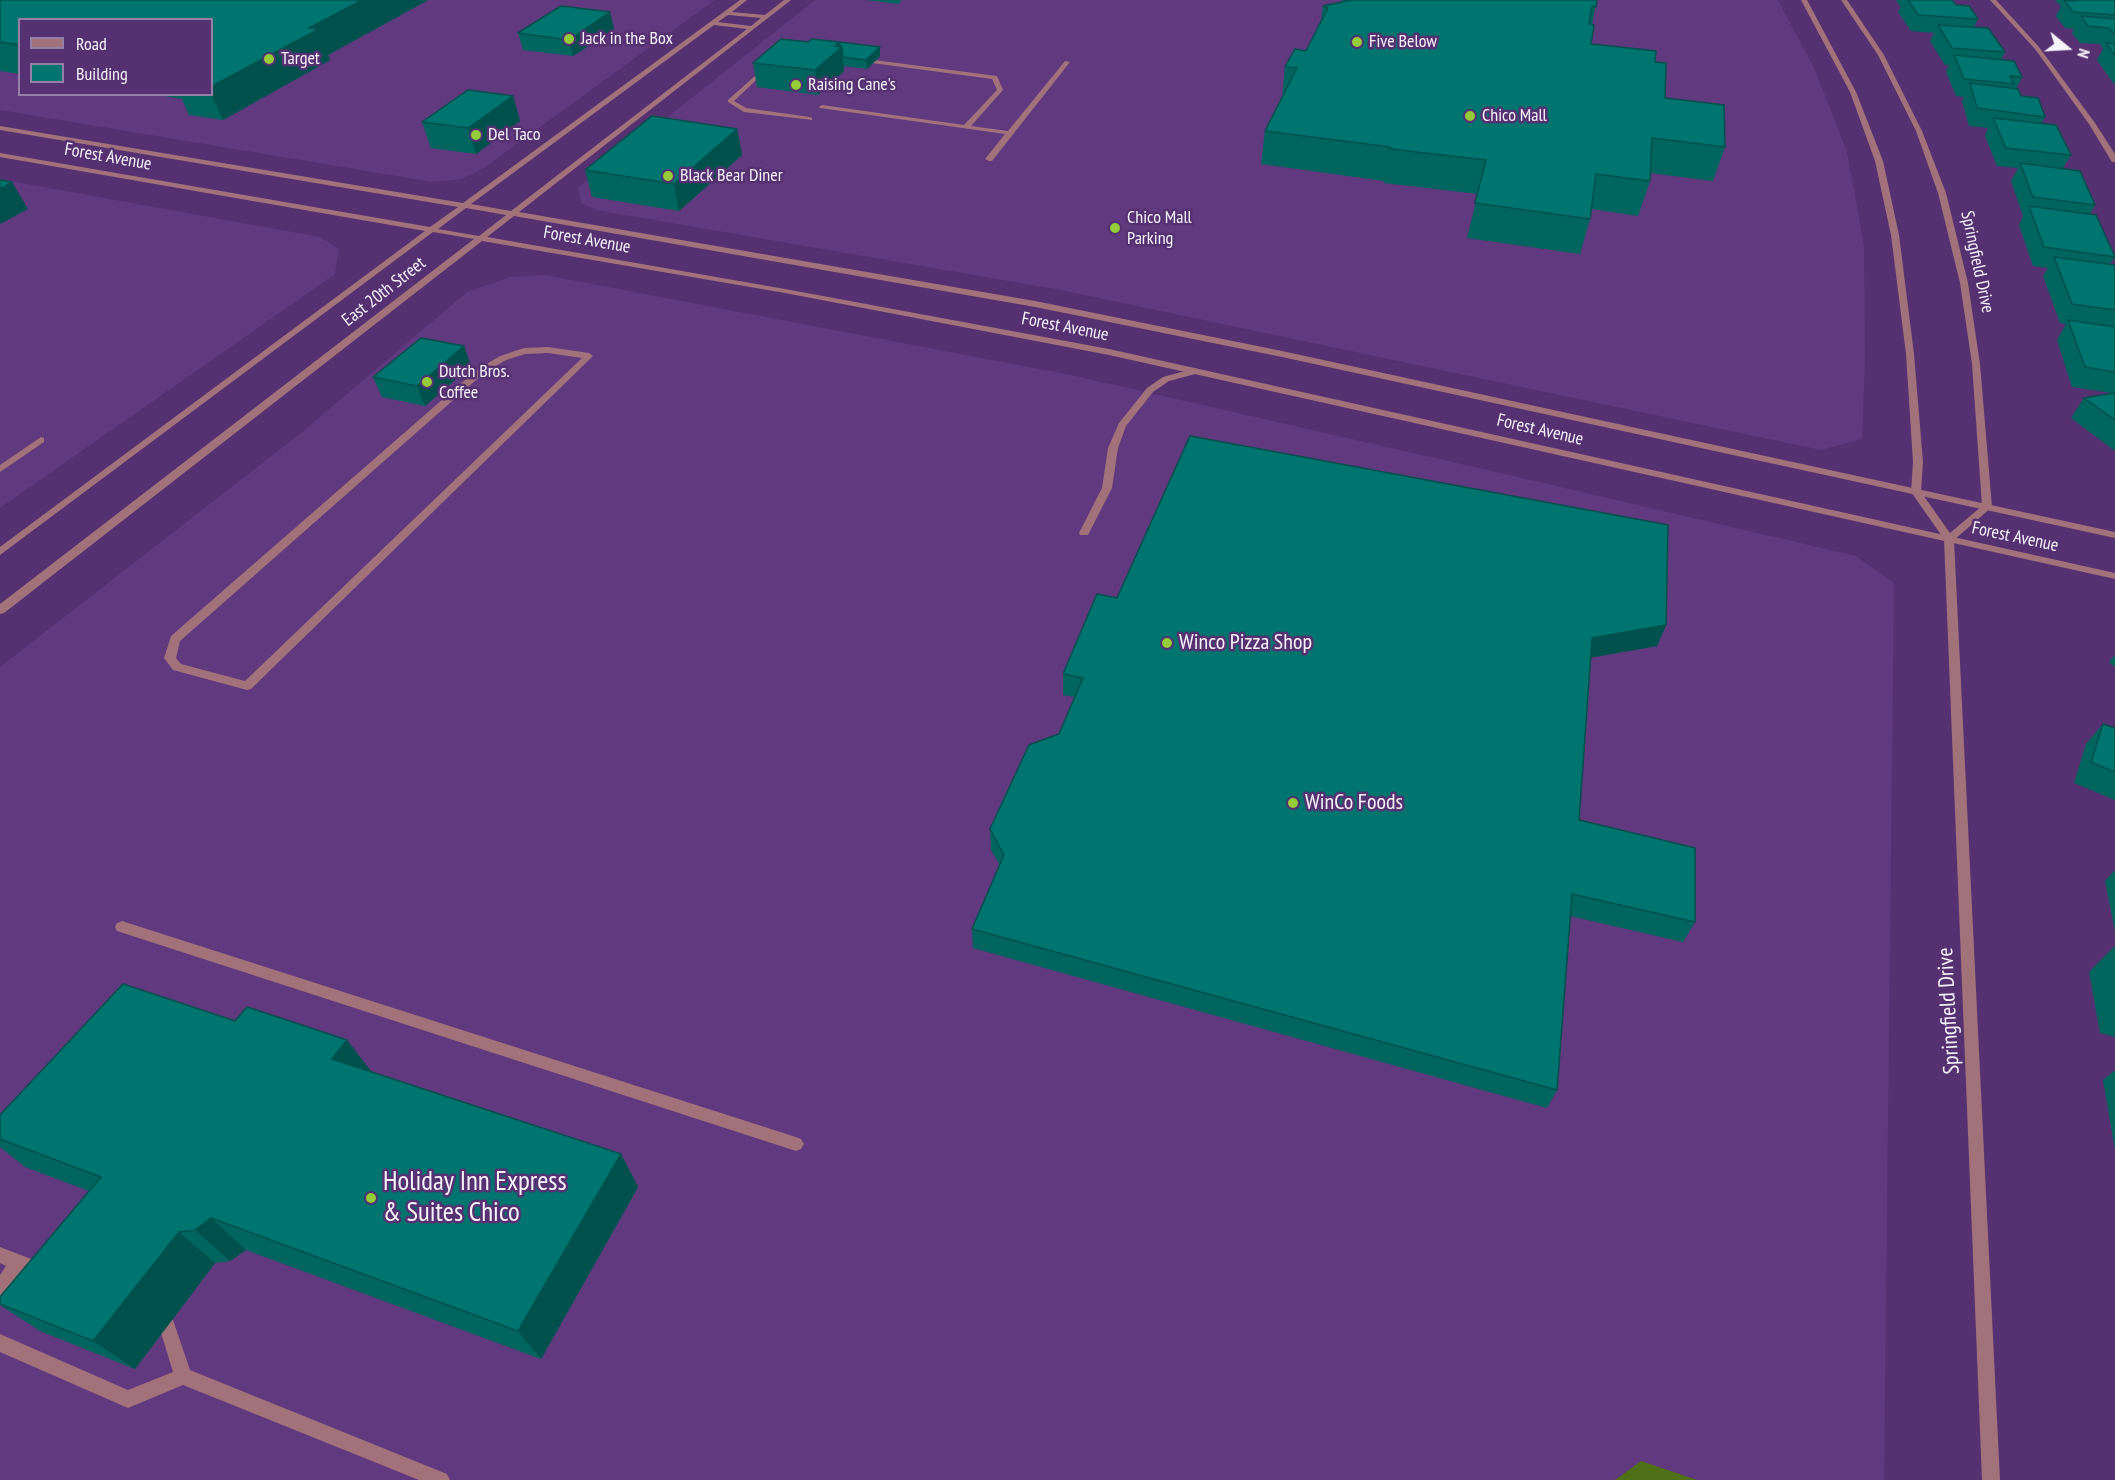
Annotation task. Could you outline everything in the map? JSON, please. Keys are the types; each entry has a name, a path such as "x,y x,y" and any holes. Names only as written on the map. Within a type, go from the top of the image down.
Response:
{"street":[{"name":"East 20th Street","path":"0,552 432,229 744,0"},
{"name":"East 20th Street","path":"0,610 788,0"},
{"path":"1804,0 1853,92 1879,160 1894,235 1910,354 1918,462 1916,492 1949,539 1987,507"},
{"name":"Springfield Drive","path":"1844,0 1881,55 1914,121 1942,194 1964,283 1973,341 1987,507"},
{"path":"1993,0 2037,48 2092,123 2115,160"},
{"path":"727,13 766,17"},
{"path":"714,23 752,28"},
{"path":"874,62 995,77 1000,90 966,127"},
{"path":"989,159 1067,63"},
{"path":"770,65 730,100 744,110 810,119"},
{"path":"822,107 1010,133"},
{"name":"Forest Avenue","path":"0,128 914,281 1129,322 2115,535"},
{"name":"Forest Avenue","path":"0,155 849,302 1196,371 2115,576"},
{"path":"548,350 589,356 247,686 177,667 170,658 175,639 481,371 503,358 524,351 548,350"},
{"path":"1084,533 1107,488 1113,448 1122,425 1150,390 1166,379 1196,371"},
{"path":"0,469 41,440"},
{"name":"Springfield Drive","path":"1949,539 1991,1480"},
{"path":"122,927 796,1144"},
{"path":"0,1255 58,1278"},
{"path":"0,1290 18,1262"},
{"path":"167,1326 183,1376"},
{"path":"0,1343 128,1399 183,1376 441,1480"}],"shaded area":[{"path":"715,0 484,168 462,179 433,182 0,110 0,1"},
{"name":"Chico Mall Parking","path":"815,0 1778,0 1816,72 1847,152 1864,246 1865,360 1862,439 1821,450 1061,290 596,210 581,203 578,188"},
{"path":"0,179 320,237 339,249 335,274 0,508"},
{"path":"545,275 1071,375 1492,471 1856,556 1894,583 1884,1480 0,1480 0,667 301,433 467,292 510,277"}],"green space":[{"path":"1641,1461 1697,1480 1615,1480"}],"building":[{"path":"0,0 362,0 309,28 319,29 213,85 213,18 18,18 18,45 0,42"},
{"name":"Chico Mall","path":"1352,0 1597,0 1596,7 1592,6 1589,24 1594,25 1591,44 1656,51 1655,62 1666,63 1665,98 1724,105 1725,147 1652,138 1650,181 1596,174 1590,219 1475,203 1486,160 1265,131 1297,68 1285,67 1295,49 1306,51 1328,8 1323,6"},
{"path":"1908,0 1952,0 1956,5 1969,6 1978,19 1918,15"},
{"path":"2064,0 2115,0 2115,15 2073,12"},
{"path":"561,6 610,12 569,40 518,33"},
{"path":"2081,16 2115,19 2115,35 2109,28 2088,26"},
{"path":"1938,25 1988,28 2005,52 1952,48"},
{"path":"781,39 839,42 835,46 842,47 815,70 753,63"},
{"path":"839,42 880,47 866,60 843,57"},
{"path":"2106,43 2115,44 2115,56"},
{"path":"1954,55 2014,61 2022,77 2010,76 2014,84 1964,79"},
{"path":"1970,83 2018,89 2021,96 2038,98 2045,117 1977,108"},
{"path":"468,90 513,96 468,128 422,122"},
{"path":"652,116 737,129 674,184 585,170"},
{"path":"1993,118 2056,125 2071,155 2006,148"},
{"path":"2020,163 2080,171 2095,205 2033,197"},
{"path":"0,180 12,182 0,189"},
{"path":"2029,206 2096,215 2115,257 2044,247"},
{"path":"2054,257 2115,265 2115,310 2072,304"},
{"path":"2068,320 2115,327 2115,372 2085,367"},
{"path":"421,338 464,346 417,386 373,377"},
{"path":"2115,393 2115,420 2084,398"},
{"name":"WinCo Foods","path":"1190,436 1668,525 1666,625 1592,638 1579,820 1695,848 1695,922 1572,894 1557,1090 972,929 1004,855 990,829 1029,745 1059,734 1083,678 1063,674 1097,594 1117,598"},
{"path":"2103,724 2115,728 2115,772 2091,762"},
{"name":"Holiday Inn Express & Suites Chico","path":"123,984 235,1021 247,1007 347,1040 332,1059 621,1154 518,1331 211,1218 195,1230 179,1232 93,1341 0,1304 0,1297 101,1177 0,1139 0,1115"}],"place":[{"name":"Jack in the Box","path":"569,39"},
{"name":"Five Below","path":"1357,42"},
{"name":"Target","path":"269,59"},
{"name":"Raising Cane's","path":"796,85"},
{"name":"Chico Mall","path":"1470,116"},
{"name":"Del Taco","path":"476,135"},
{"name":"Black Bear Diner","path":"668,176"},
{"name":"Chico Mall Parking","path":"1115,228"},
{"name":"Dutch Bros. Coffee","path":"427,382"},
{"name":"Winco Pizza Shop","path":"1167,643"},
{"name":"WinCo Foods","path":"1293,803"},
{"name":"Holiday Inn Express & Suites Chico","path":"371,1198"}]}
